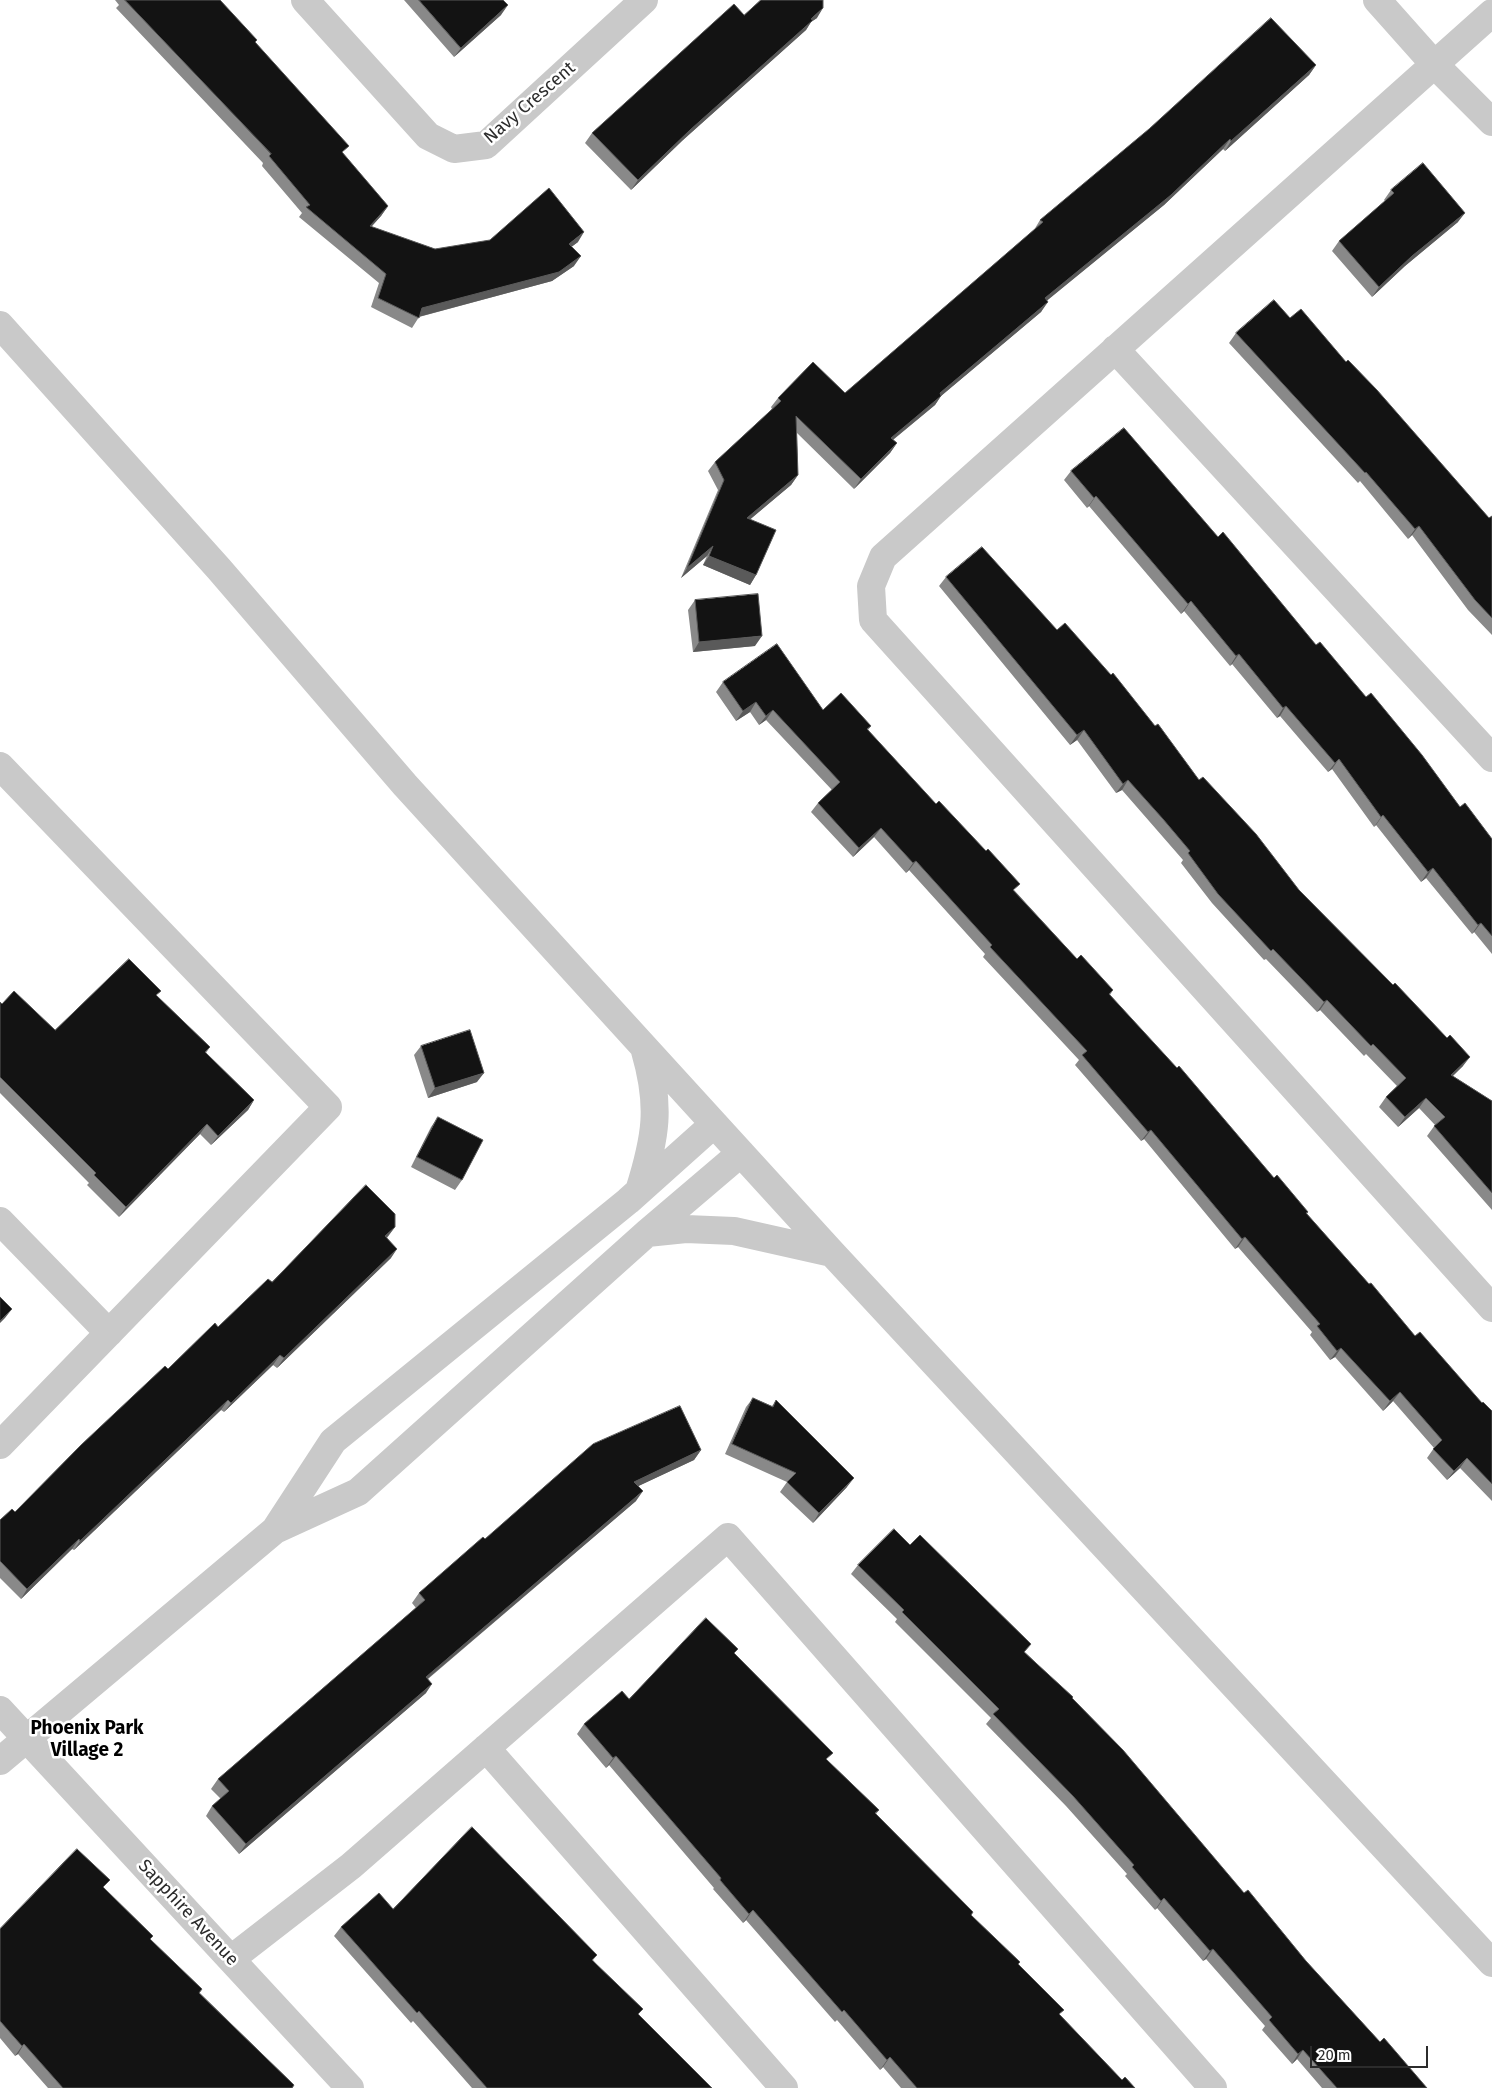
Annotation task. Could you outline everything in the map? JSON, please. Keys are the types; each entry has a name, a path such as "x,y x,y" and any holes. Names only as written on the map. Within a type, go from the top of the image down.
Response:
{"street":[{"name":"Navy Crescent","path":"305,0 428,136 454,149 486,145 644,0"},
{"path":"1377,0 1434,64 1492,122"},
{"path":"1492,13 883,557 871,586 873,620 1492,1308"},
{"path":"0,325 219,569 405,785 832,1253 1492,1963"},
{"path":"1115,349 1492,758"},
{"path":"0,766 328,1107 0,1446"},
{"path":"639,1191 650,1155 656,1106 653,1077 644,1047"},
{"path":"275,1530 333,1441 639,1191 714,1124"},
{"path":"0,1761 25,1738 275,1530 358,1492 647,1233 741,1153"},
{"path":"0,1221 109,1333"},
{"path":"647,1233 686,1229 734,1231 832,1253"},
{"path":"231,1959 351,1866 728,1537 1213,2088"},
{"name":"Sapphire Avenue","path":"0,1710 350,2088"},
{"path":"486,1748 784,2088"}],"building":[{"path":"125,0 220,0 257,40 255,42 349,146 342,152 388,206 370,226 435,249 490,240 549,188 584,232 569,244 581,256 559,272 422,308 419,318 378,298 386,274 306,207 310,205 269,156 271,154"},
{"path":"419,0 503,0 508,5 461,48"},
{"path":"761,0 823,0 823,8 811,19 813,20 690,130 638,180 592,133 734,4 744,15"},
{"path":"1271,18 1316,65 1231,141 1230,139 1171,195 1045,298 1048,302 940,393 941,396 891,438 897,443 861,479 796,416 798,475 747,518 776,530 756,575 709,556 713,546 687,568 724,480 715,462 781,401 778,398 813,362 845,393 1043,222 1040,220 1149,129"},
{"path":"1423,163 1465,213 1412,256 1379,287 1339,241 1394,193 1391,190"},
{"path":"1274,300 1290,318 1301,309 1346,362 1348,360 1377,390 1489,518 1492,516 1492,618 1475,600 1419,526 1415,529 1366,472 1236,333"},
{"path":"1124,428 1218,537 1223,532 1316,645 1320,642 1366,697 1371,693 1422,755 1460,807 1465,803 1492,839 1492,936 1481,923 1478,925 1433,868 1428,872 1383,815 1381,817 1339,759 1335,763 1286,706 1283,708 1239,654 1236,656 1191,601 1188,604 1096,496 1094,498 1071,471"},
{"path":"982,547 1057,630 1065,623 1111,675 1113,673 1155,726 1158,724 1199,780 1203,777 1256,834 1299,890 1393,985 1395,983 1447,1038 1450,1035 1470,1057 1451,1075 1492,1101 1492,1193 1434,1126 1445,1117 1426,1098 1405,1117 1386,1097 1406,1078 1373,1044 1371,1046 1327,1000 1324,1002 1273,949 1271,951 1218,894 1188,853 1190,851 1163,819 1128,780 1123,784 1084,730 1077,735 946,577"},
{"path":"758,594 762,636 699,642 695,600"},
{"path":"777,644 823,710 841,693 871,726 867,729 936,804 939,801 986,851 988,849 1020,884 1013,890 1077,959 1081,955 1113,990 1109,994 1177,1068 1179,1066 1274,1178 1277,1175 1308,1212 1306,1213 1369,1284 1371,1283 1415,1336 1420,1332 1482,1403 1492,1411 1492,1484 1467,1458 1454,1471 1433,1449 1442,1440 1400,1392 1390,1401 1341,1348 1337,1351 1317,1326 1320,1324 1245,1237 1242,1239 1151,1130 1148,1132 1082,1055 1087,1051 990,947 992,945 916,861 913,863 881,828 859,848 818,803 840,782 773,710 766,716 756,702 743,711 723,682"},
{"path":"129,959 161,991 156,995 210,1047 205,1052 254,1100 218,1136 207,1124 126,1207 94,1175 96,1173 0,1077 0,1002 2,1004 14,991 55,1030"},
{"path":"470,1030 484,1073 435,1088 421,1046"},
{"path":"438,1117 483,1140 462,1180 417,1157"},
{"path":"366,1185 395,1214 395,1227 385,1236 397,1249 284,1358 280,1355 231,1403 228,1400 27,1589 0,1561 0,1520 12,1509 15,1512 81,1445 165,1366 168,1369 215,1323 218,1327 268,1279 272,1282"},
{"path":"0,1297 12,1309 0,1321"},
{"path":"753,1398 773,1407 776,1400 854,1478 819,1513 787,1482 796,1473 732,1444"},
{"path":"680,1406 701,1450 634,1482 643,1491 426,1677 432,1684 246,1844 212,1806 229,1791 218,1779 425,1600 419,1593 483,1537 485,1539 593,1444"},
{"path":"894,1529 910,1545 920,1535 1031,1644 1024,1652 1073,1697 1123,1750 1244,1893 1248,1890 1306,1961 1380,2042 1384,2038 1427,2088 1337,2088 1303,2050 1298,2054 1269,2020 1272,2017 1213,1949 1210,1951 1164,1898 1161,1901 1132,1867 1134,1865 1073,1796 993,1714 999,1709 858,1565"},
{"path":"706,1618 738,1649 734,1653 833,1753 826,1759 879,1810 875,1813 973,1912 971,1915 1020,1962 1018,1964 1064,2010 1059,2014 1122,2080 1125,2077 1135,2088 917,2088 890,2057 887,2060 844,2010 842,2012 753,1910 749,1914 720,1880 721,1878 616,1756 613,1758 584,1724 622,1691 629,1699"},
{"path":"472,1827 597,1955 592,1960 643,2009 638,2014 712,2088 487,2088 419,2011 417,2013 341,1927 379,1893 393,1909"},
{"path":"77,1849 110,1880 103,1887 153,1936 150,1939 202,1989 199,1993 294,2085 292,2088 63,2088 24,2044 22,2046 0,2021 0,1929"}],"district":[{"name":"Phoenix Park Village 2","path":"87,1740"}]}
